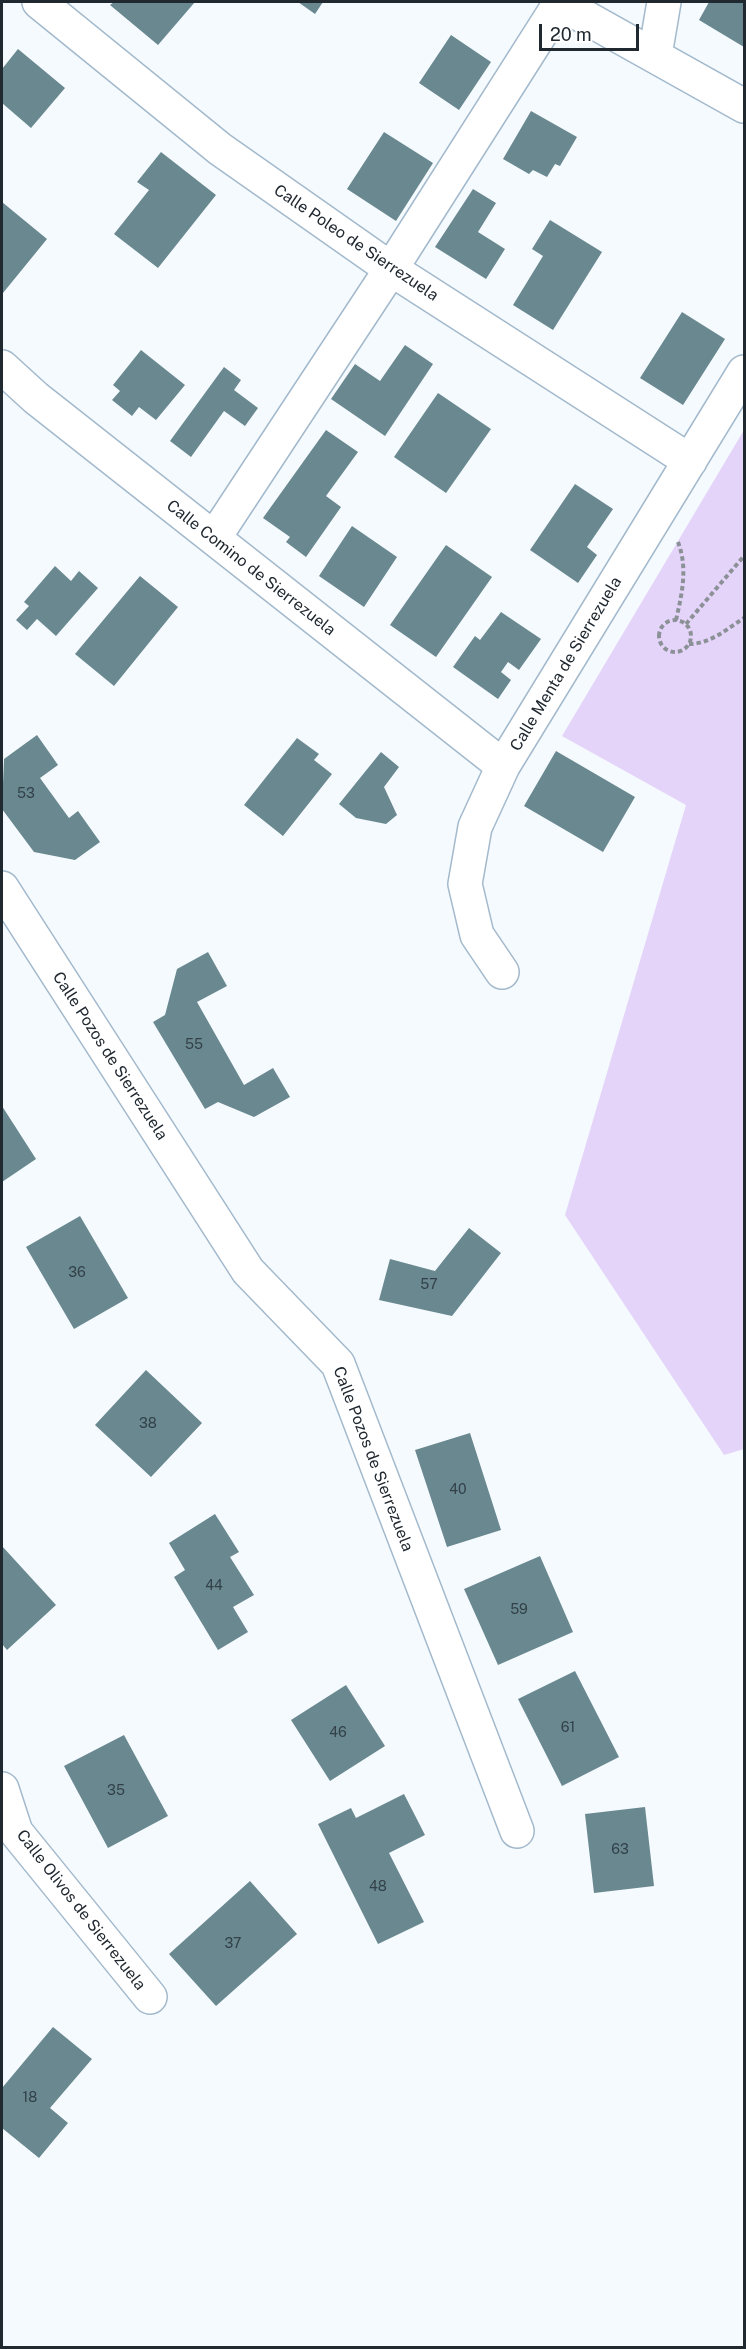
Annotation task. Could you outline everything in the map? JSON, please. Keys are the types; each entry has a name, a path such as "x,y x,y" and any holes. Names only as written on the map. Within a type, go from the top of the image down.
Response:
{"street":[{"name":"Calle Poleo de Sierrezuela","path":"39,2 220,149 391,269 690,462"},
{"path":"214,538 391,269 559,2 744,106"},
{"path":"655,55 664,2"},
{"name":"Calle Comino de Sierrezuela","path":"2,367 36,398 503,766"},
{"name":"Calle Menta de Sierrezuela","path":"502,972 477,934 465,884 475,827 503,766 744,372"},
{"name":"Calle Pozos de Sierrezuela","path":"2,888 248,1271 338,1364 517,1831"},
{"name":"Calle Olivos de Sierrezuela","path":"2,1789 9,1827 150,1997"}],"path":[{"path":"676,620 683,590 684,558 678,541"},
{"path":"686,624 744,556"},
{"path":"689,644 698,644 713,638 744,618"},
{"path":"676,620 686,624 691,634 686,648 676,652 666,649 660,640 663,626 676,620"}],"shaded area":[{"path":"744,430 744,1449 724,1455 565,1215 686,805 562,736"}],"building":[{"path":"114,2 195,2 158,45 110,5"},
{"path":"298,2 323,2 315,14"},
{"path":"709,2 744,2 744,47 699,20"},
{"path":"451,35 491,62 459,110 419,83"},
{"path":"18,49 65,88 31,128 2,103 2,69"},
{"path":"531,111 577,137 560,166 555,164 547,177 533,170 529,174 503,159"},
{"path":"384,132 433,163 396,221 347,189"},
{"path":"161,152 216,195 158,268 114,234 149,190 137,182"},
{"path":"473,189 496,203 478,232 505,249 486,279 435,247"},
{"path":"2,202 47,239 3,293 2,291"},
{"path":"550,220 602,252 553,330 513,305 543,256 532,249"},
{"path":"682,312 725,339 683,405 640,378"},
{"path":"405,345 433,364 385,436 331,399 355,364 380,381"},
{"path":"141,350 185,385 156,420 139,407 132,416 112,400 120,391 113,385"},
{"path":"224,367 241,380 234,390 258,408 245,426 224,411 191,457 170,441"},
{"path":"438,393 491,429 446,493 394,457"},
{"path":"326,430 358,452 326,496 341,507 306,557 286,542 290,537 263,518"},
{"path":"575,484 613,509 587,547 597,555 578,583 530,550"},
{"path":"352,526 397,557 364,607 319,576"},
{"path":"446,545 492,577 436,657 390,625"},
{"path":"55,566 71,581 79,571 98,588 56,636 37,619 27,630 16,620 29,606 24,602"},
{"path":"140,576 178,607 114,686 75,654"},
{"path":"501,612 541,639 519,670 508,662 501,672 511,680 498,699 453,667 475,636 480,640"},
{"path":"37,735 58,765 40,778 69,818 78,811 100,842 75,860 34,852 2,809 4,759"},
{"path":"297,738 319,754 314,760 332,774 283,836 244,805"},
{"path":"556,751 635,797 603,852 524,806"},
{"path":"381,752 399,767 384,787 397,815 386,824 356,818 339,804"},
{"path":"208,952 227,986 197,1002 244,1085 273,1068 290,1097 254,1117 218,1102 205,1109 153,1022 165,1015 177,969"},
{"path":"2,1106 36,1159 2,1182"},
{"path":"80,1216 128,1298 74,1329 26,1247"},
{"path":"469,1228 501,1253 452,1316 379,1300 390,1259 435,1271"},
{"path":"146,1370 202,1423 151,1477 95,1425"},
{"path":"470,1433 501,1530 447,1547 415,1450"},
{"path":"215,1514 239,1552 230,1557 254,1595 233,1607 248,1632 218,1650 174,1577 185,1570 169,1543"},
{"path":"2,1546 56,1605 7,1650 2,1644"},
{"path":"540,1556 573,1632 498,1665 464,1589"},
{"path":"575,1671 619,1757 562,1786 518,1699"},
{"path":"346,1685 385,1746 330,1781 291,1720"},
{"path":"124,1735 168,1816 108,1848 64,1766"},
{"path":"404,1794 425,1835 389,1853 424,1922 378,1944 318,1824 351,1808 356,1818"},
{"path":"645,1807 654,1886 594,1893 585,1814"},
{"path":"250,1881 297,1934 216,2006 169,1954"},
{"path":"53,2027 92,2059 50,2108 68,2123 39,2158 2,2128 2,2088"}]}
